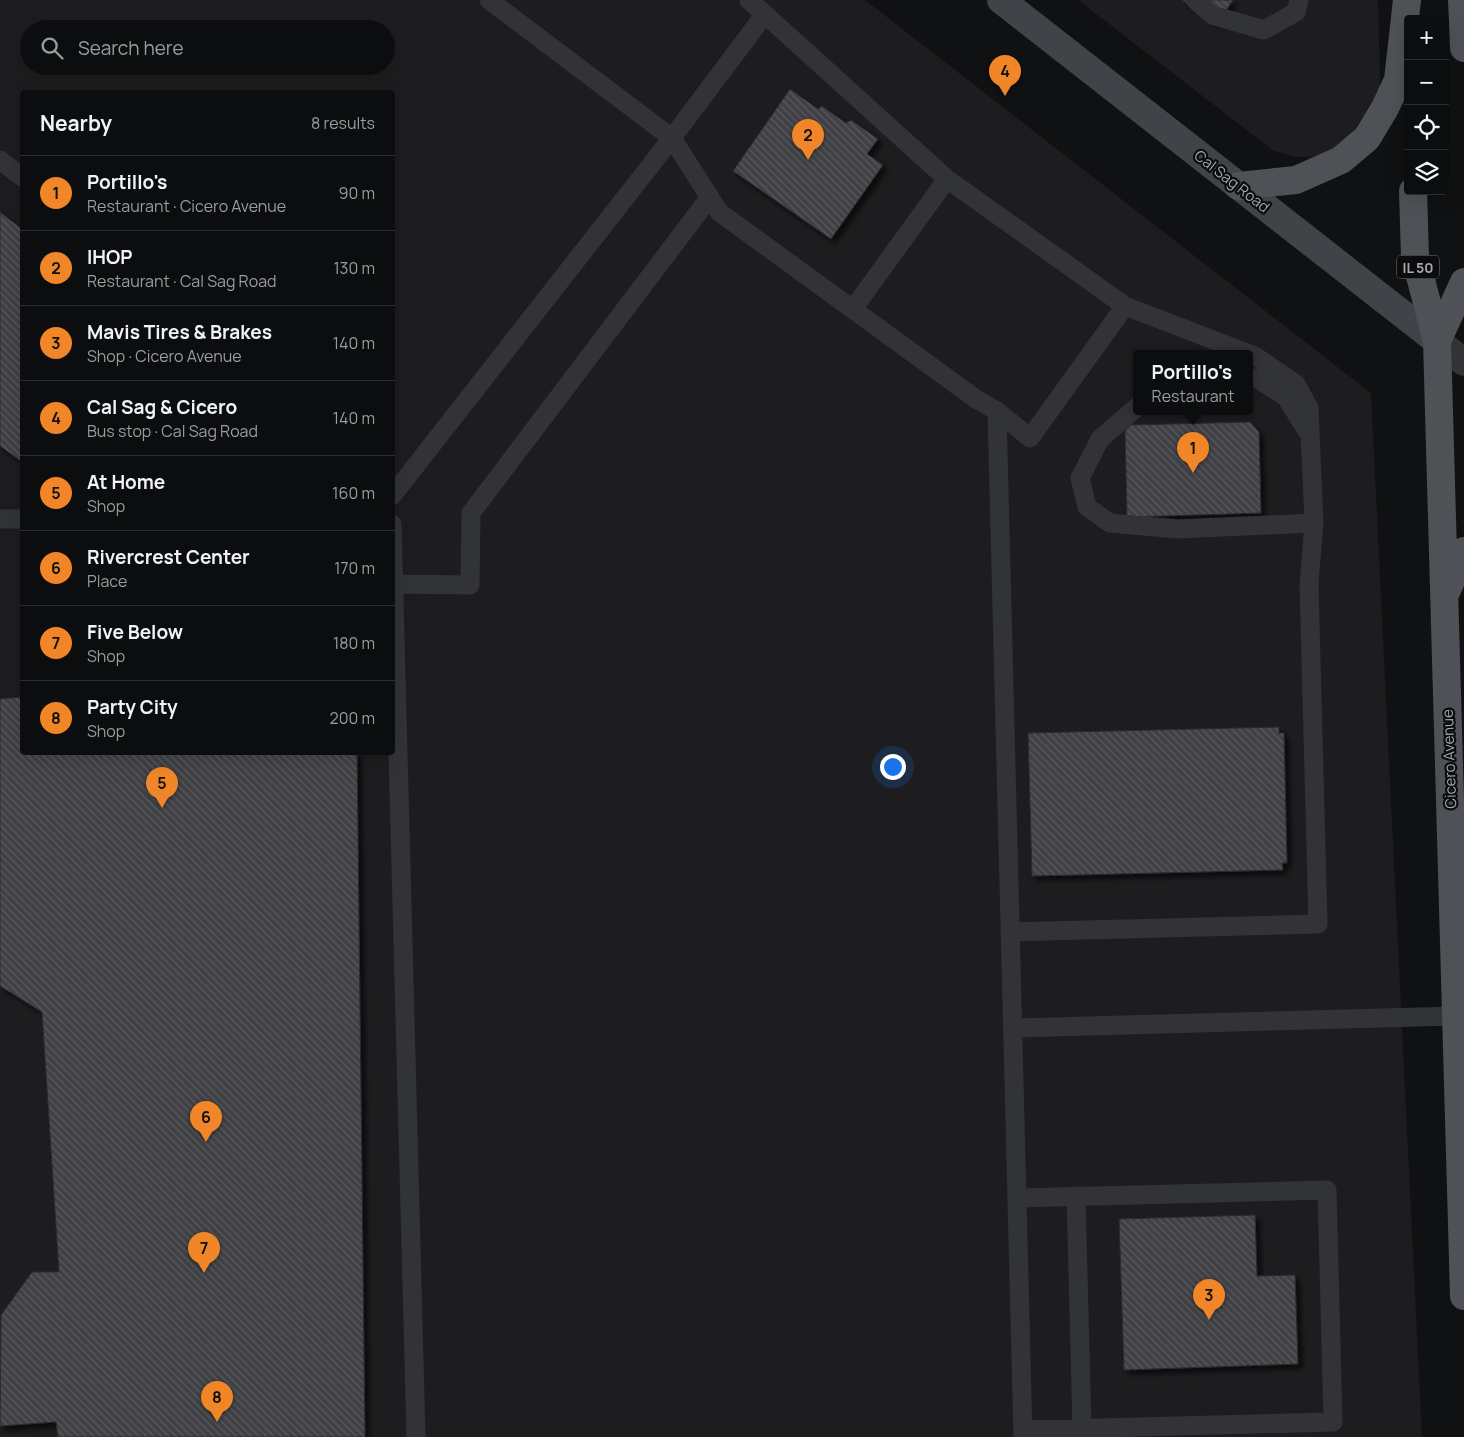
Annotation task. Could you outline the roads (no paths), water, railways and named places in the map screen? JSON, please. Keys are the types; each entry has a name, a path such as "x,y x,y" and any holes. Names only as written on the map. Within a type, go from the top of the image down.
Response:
{"main road":[{"name":"Cal Sag Road","path":"1001,0 1437,341"},
{"path":"1238,186 1296,180 1341,160 1367,138 1386,108 1398,80 1407,0"},
{"path":"1407,0 1407,15"},
{"path":"1463,4 1464,48"},
{"name":"Cicero Avenue","path":"1413,195 1415,257 1437,341 1444,596 1455,694 1458,880 1456,1016 1464,1296"},
{"name":"Cicero Avenue","path":"1437,341 1464,282"},
{"path":"1444,596 1464,552"}],"street":[{"name":"Cal Sag Road","path":"1437,341 1464,362"}],"lane":[{"path":"489,0 672,138 719,212 976,399 997,411 1030,438 1125,306"},
{"path":"749,0 947,179 1125,306 1239,350"},
{"path":"1195,0 1212,15 1264,30 1296,12 1300,0"},
{"path":"395,492 672,138 765,14"},
{"path":"0,160 20,175"},
{"path":"853,309 947,179"},
{"path":"395,584 470,585 470,513 710,197"},
{"path":"1010,932 1318,924 1309,584 1314,523 1309,408 1296,384 1253,356"},
{"path":"1253,377 1258,378 1286,397 1311,437"},
{"path":"1133,410 1100,439 1080,478 1087,507 1110,523 1178,528 1314,523"},
{"path":"997,411 1013,1028 1017,1198 1023,1433 1082,1428 1332,1422 1327,1190 1017,1198"},
{"path":"0,519 20,518"},
{"path":"395,623 416,1437"},
{"path":"1013,1028 1456,1016"},
{"path":"1076,1196 1082,1428"}],"place":[{"name":"Cal Sag & Cicero","path":"1005,96"},
{"name":"IHOP","path":"808,160"},
{"name":"Portillo's","path":"1193,473"},
{"name":"At Home","path":"162,808"},
{"name":"Rivercrest Center","path":"206,1142"},
{"name":"Five Below","path":"204,1273"},
{"name":"Mavis Tires & Brakes","path":"1209,1320"},
{"name":"Party City","path":"217,1422"}]}
